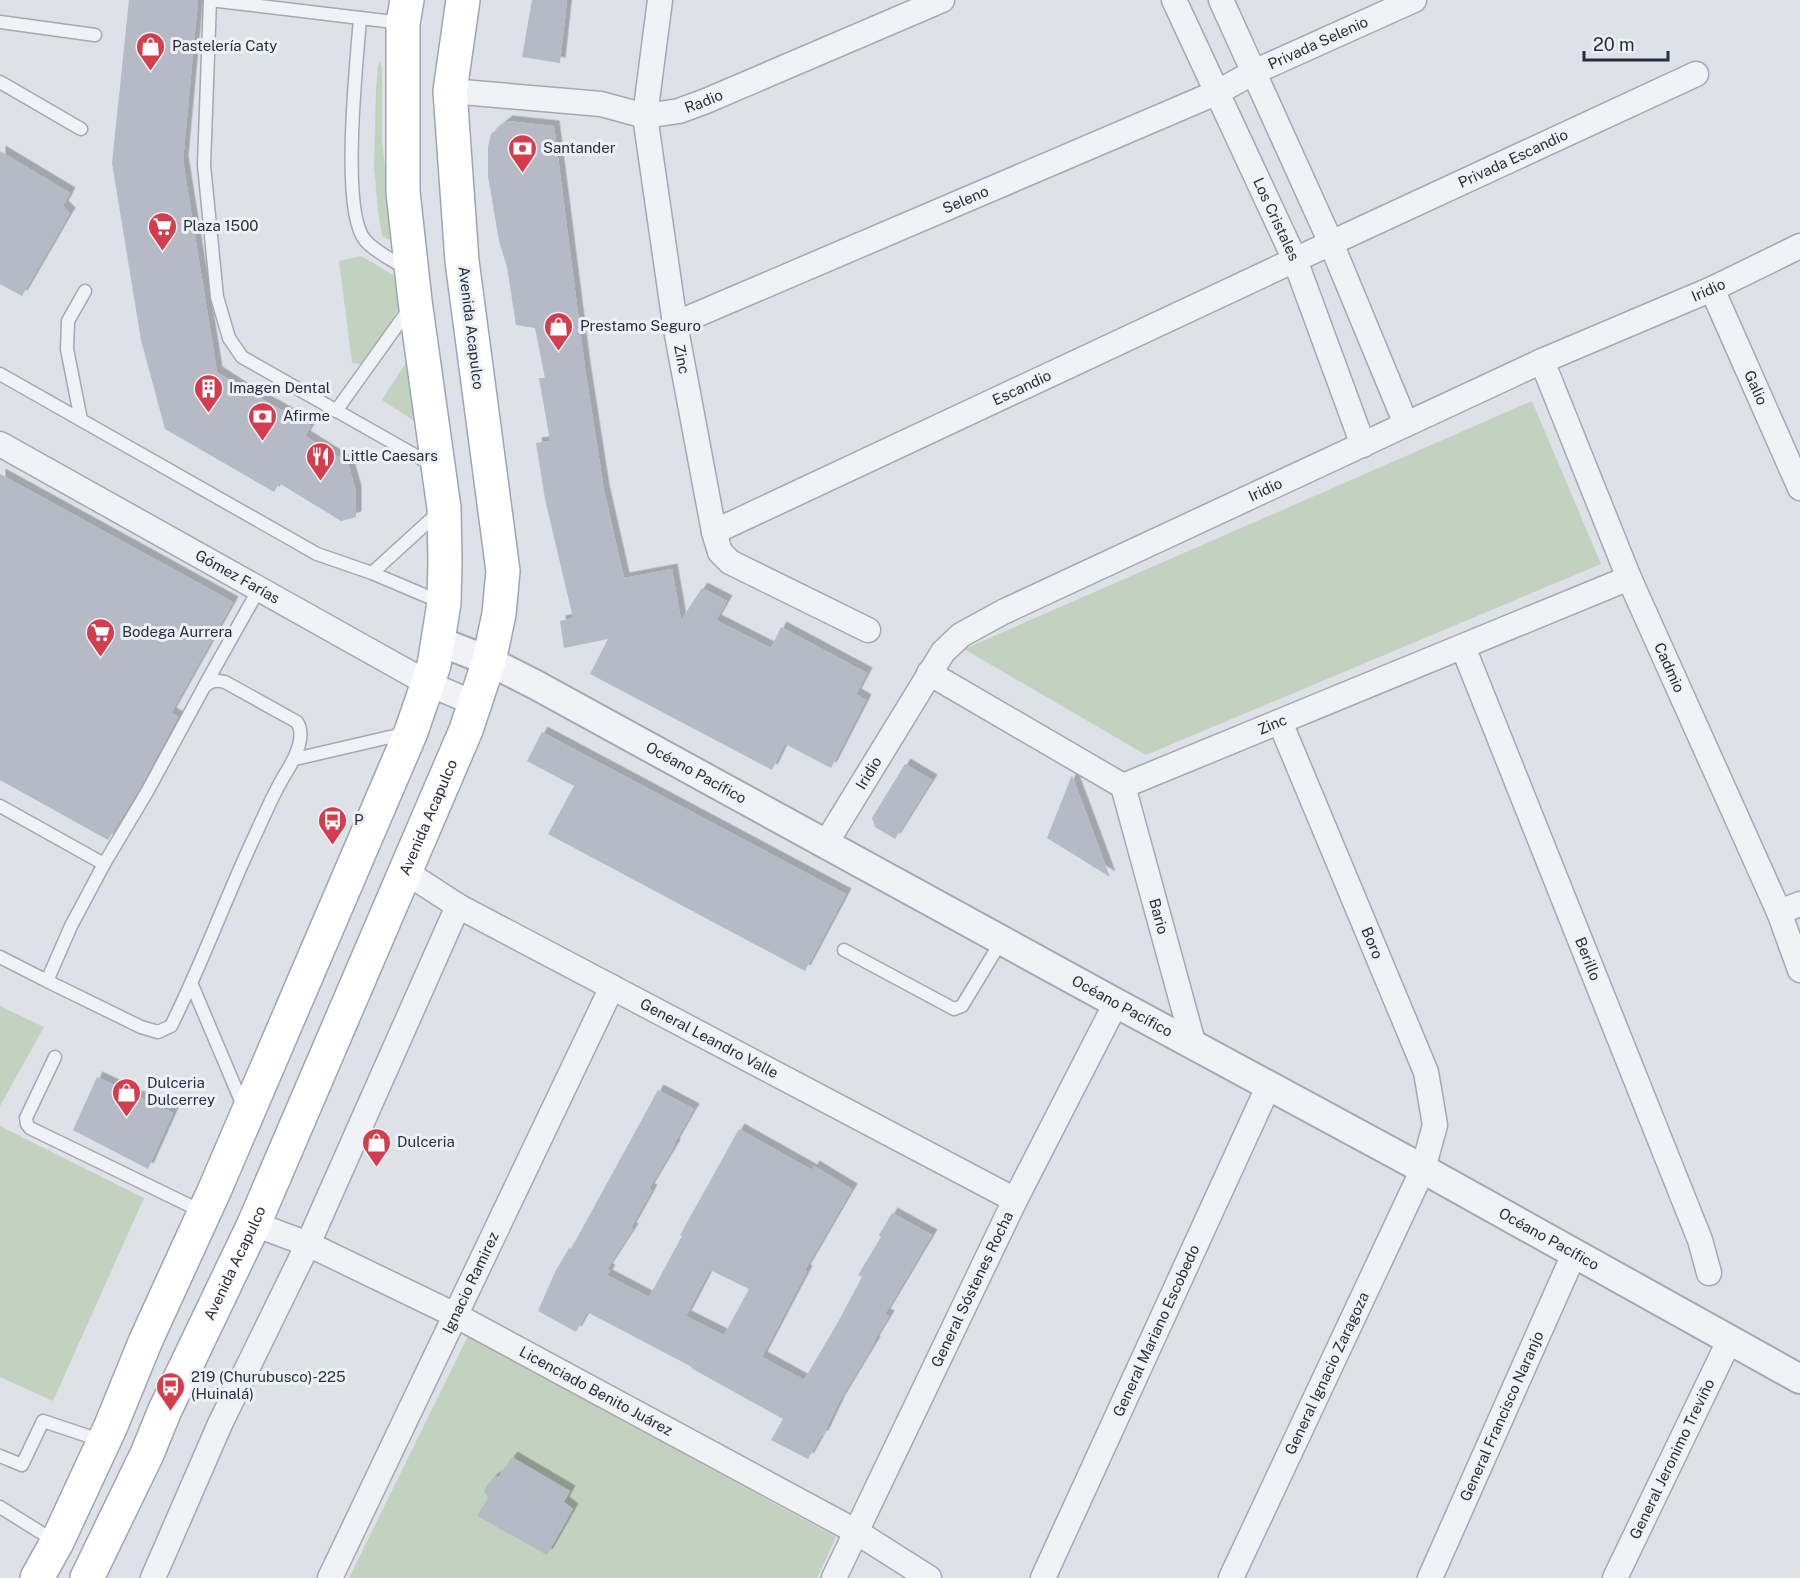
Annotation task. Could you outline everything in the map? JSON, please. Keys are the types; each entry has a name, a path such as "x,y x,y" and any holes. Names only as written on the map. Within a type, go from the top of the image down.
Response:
{"main road":[{"name":"Avenida Acapulco","path":"87,1578 254,1224 406,872 476,704 489,661 499,614 503,571 462,261 450,91 463,0"},
{"path":"37,1578 57,1542 104,1441 146,1340 247,1115 411,732 429,684 444,603 444,508 403,192 405,12"}],"street":[{"name":"Zinc","path":"660,0 645,116 675,324 714,532 720,552 730,562 868,630"},
{"name":"Radio","path":"450,91 601,104 645,116 679,111 942,0"},
{"name":"Los Cristales","path":"1174,0 1295,260 1363,445"},
{"path":"1221,0 1331,243 1407,424"},
{"name":"Privada Selenio","path":"1254,72 1414,0"},
{"name":"Seleno","path":"675,324 1218,92 1254,72"},
{"name":"Privada Escandio","path":"1331,243 1696,74"},
{"name":"Escandio","path":"714,532 1331,243"},
{"name":"Iridio","path":"826,843 929,673 943,652 961,635 1002,612 1542,361 1712,289 1800,246"},
{"name":"Galio","path":"1712,289 1800,488"},
{"name":"Cadmio","path":"1542,361 1629,578 1789,908 1800,970"},
{"name":"Gómez Farías","path":"0,444 429,684 476,704"},
{"name":"Zinc","path":"1123,786 1629,578"},
{"name":"Océano Pacífico","path":"438,641 489,661 536,684 1116,1004 1423,1169 1800,1379"},
{"name":"Berillo","path":"1463,647 1700,1240 1709,1273"},
{"path":"929,673 1123,786"},
{"name":"Boro","path":"1280,722 1426,1072 1435,1125 1423,1169"},
{"name":"Bario","path":"1123,786 1194,1046"},
{"name":"General Leandro Valle","path":"406,872 458,906 1015,1200"},
{"path":"153,1578 220,1424 308,1244 458,906"},
{"name":"Ignacio Ramirez","path":"330,1578 612,987"},
{"name":"General Sóstenes Rocha","path":"834,1578 1015,1200 1116,1004"},
{"name":"General Mariano Escobedo","path":"1043,1578 1269,1085"},
{"name":"General Ignacio Zaragoza","path":"1231,1578 1423,1169"},
{"name":"Licenciado Benito Juárez","path":"254,1224 308,1244 455,1315 855,1531 928,1578"},
{"name":"General Francisco Naranjo","path":"1430,1578 1574,1254"},
{"name":"General Jeronimo Treviño","path":"1615,1578 1730,1340"}],"lane":[{"path":"405,12 360,18 210,0 204,165 217,297 229,338 242,357 439,469"},
{"path":"336,411 414,287 363,239 358,222 351,180 360,18"},
{"path":"0,22 95,35"},
{"path":"0,82 81,129"},
{"path":"81,420 68,349 68,321 85,291"},
{"path":"0,374 317,554 372,573 444,603"},
{"path":"372,573 444,508"},
{"path":"47,981 71,926 104,864 147,792 259,589"},
{"path":"0,957 141,1027 158,1032 171,1026 192,985 216,921 250,846 279,785 295,759 302,733 297,722 225,682 215,680 204,687"},
{"path":"295,759 411,732"},
{"path":"0,806 104,864"},
{"path":"844,950 954,1009 962,1006 1002,940"},
{"path":"192,985 247,1115"},
{"path":"55,1057 26,1118 30,1128 204,1212"},
{"path":"0,1456 22,1465 43,1421 104,1441"},
{"path":"0,1507 57,1542"}],"green space":[{"path":"380,61 382,68 382,139 387,188 398,240 382,236 378,211 374,167 376,89"},
{"path":"361,256 397,277 401,304 366,365 352,363 339,261"},
{"path":"414,350 431,432 382,400"},
{"path":"1532,401 1601,564 1146,755 964,649"},
{"path":"0,1006 44,1027 0,1106"},
{"path":"0,1126 144,1198 53,1401 0,1377"},
{"path":"468,1336 836,1537 817,1578 349,1578"}],"building":[{"name":"Plaza 1500","path":"129,0 198,0 183,161 217,372 311,426 305,436 348,463 356,491 356,517 341,521 279,483 274,492 165,429 141,340 112,163"},
{"path":"532,0 567,0 560,63 522,57"},
{"path":"507,121 554,126 585,368 604,490 624,578 672,569 681,620 702,588 727,601 716,620 771,648 781,627 867,673 856,694 866,700 831,768 785,744 772,770 590,674 608,639 564,648 560,621 573,618 545,499 536,443 550,441 539,378 545,378 535,328 516,325 507,267 499,241 488,176 488,147 491,134"},
{"path":"0,151 70,193 63,206 70,213 22,296 0,284"},
{"name":"Bodega Aurrera","path":"0,474 233,602 171,713 178,717 140,788 108,840 0,780"},
{"path":"542,732 846,894 805,971 548,834 574,786 527,761"},
{"path":"905,764 932,780 895,839 875,827 872,818"},
{"path":"1072,775 1110,877 1047,838"},
{"path":"97,1077 173,1113 148,1169 73,1130"},
{"path":"658,1090 694,1109 649,1189 652,1190 631,1228 633,1229 607,1269 610,1270 607,1275 649,1297 682,1236 680,1235 739,1129 812,1170 814,1166 852,1189 805,1270 807,1271 762,1357 804,1380 862,1277 858,1275 881,1237 879,1235 892,1213 932,1235 885,1314 889,1316 808,1459 771,1440 783,1419 692,1367 587,1312 576,1332 538,1311 555,1272 569,1248 571,1249","holes":["710,1270 749,1289 724,1335 686,1316"]},
{"path":"512,1457 570,1491 564,1502 573,1509 547,1555 477,1516 488,1498 484,1491 488,1484 493,1478 499,1476"}],"place":[{"name":"Pastelería Caty","path":"151,72"},
{"name":"Santander","path":"522,174"},
{"name":"Plaza 1500","path":"162,252"},
{"name":"Prestamo Seguro","path":"559,352"},
{"name":"Imagen Dental","path":"208,414"},
{"name":"Afirme","path":"262,442"},
{"name":"Little Caesars","path":"321,482"},
{"name":"Bodega Aurrera","path":"101,658"},
{"name":"P","path":"333,846"},
{"name":"Dulceria Dulcerrey","path":"126,1118"},
{"name":"Dulceria","path":"376,1168"},
{"name":"219 (Churubusco)-225 (Huinalá)","path":"170,1412"}]}
